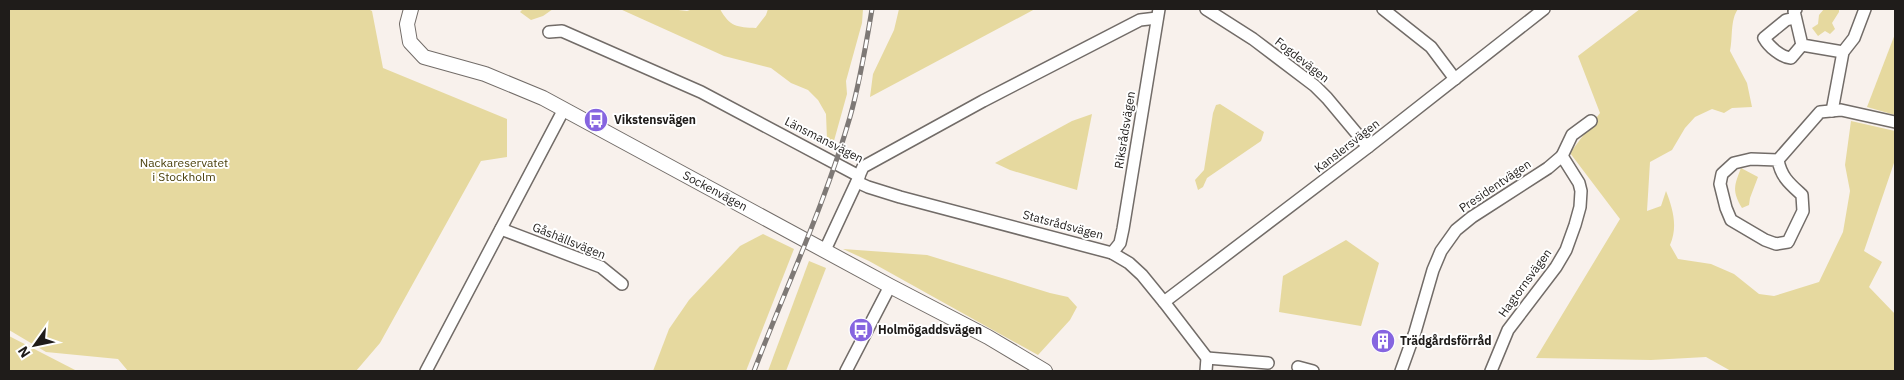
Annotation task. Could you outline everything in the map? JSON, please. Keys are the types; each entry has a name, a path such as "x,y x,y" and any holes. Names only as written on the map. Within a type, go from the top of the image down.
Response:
{"street":[{"name":"Sockenvägen","path":"410,9 407,24 410,42 424,56 485,74 564,109 988,338 1045,371"},
{"name":"Fogdevägen","path":"1206,9 1253,39 1314,86 1327,98 1368,147"},
{"path":"1384,9 1432,46 1455,79"},
{"name":"Kanslersvägen","path":"1164,302 1368,147 1544,9"},
{"path":"1832,110 1843,52 1854,38 1865,9"},
{"name":"Länsmansvägen","path":"549,32 562,30 702,92 858,179 863,166 1140,20 1158,13"},
{"name":"Riksrådsvägen","path":"1112,253 1120,243 1123,229 1158,13"},
{"path":"1796,13 1802,45 1791,58 1784,57 1767,44 1764,38 1796,13"},
{"path":"1802,45 1843,52"},
{"path":"426,371 564,109"},
{"path":"1778,160 1820,112 1841,110 1895,122"},
{"name":"Presidentvägen","path":"1401,371 1415,332 1433,270 1441,251 1456,230 1472,217 1548,168 1562,156 1572,136 1591,120"},
{"name":"Hagtornsvägen","path":"1491,371 1508,330 1556,267 1566,250 1575,225 1580,207 1581,191 1579,183 1562,156"},
{"path":"1751,159 1778,160 1780,170 1786,181 1802,195 1803,211 1788,242 1776,244 1765,240 1730,220 1720,184 1722,174 1734,163 1751,159"},
{"path":"825,250 858,179"},
{"name":"Statsrådsvägen","path":"858,179 868,187 900,197 1112,253 1129,263 1142,275 1206,358"},
{"name":"Gåshällsvägen","path":"502,228 601,267 622,284"},
{"path":"846,371 890,286"},
{"path":"1206,371 1206,358 1268,363"},
{"path":"1298,367 1313,371"}],"green space":[{"name":"Nackareservatet i Stockholm","path":"9,9 368,9 372,11 383,68 507,119 507,157 481,161 380,343 356,371 128,371 118,359 46,352 9,330"},
{"path":"523,9 553,9 543,16 531,20 520,12"},
{"path":"620,9 687,11 693,9 720,9 731,23 756,28 766,15 768,9 863,9 862,23 846,81 847,94 832,148 827,140 826,114 818,100 808,90 791,83 771,68 724,56"},
{"path":"899,9 1035,9 870,97 873,74 894,30"},
{"path":"1640,9 1738,9 1735,13 1730,51 1747,83 1752,107 1732,108 1724,113 1712,109 1695,117 1685,128 1672,150 1650,162 1647,211 1661,206 1666,191 1674,218 1674,232 1670,245 1678,259 1711,264 1734,274 1759,294 1774,296 1819,282 1843,232 1850,191 1845,165 1851,121 1895,131 1895,160 1864,251 1882,262 1869,287 1895,314 1895,371 1731,371 1706,357 1651,360 1536,358 1620,219 1570,153 1600,113 1578,56"},
{"path":"1824,9 1839,9 1839,12 1832,23 1835,29 1830,34 1825,31 1818,36 1812,28 1818,24 1819,15"},
{"path":"1895,34 1895,115 1867,107"},
{"path":"1220,104 1264,132 1261,141 1207,178 1203,187 1198,190 1195,180 1204,170 1213,113 1216,105"},
{"path":"1092,114 1077,190 1010,170 995,163 1072,121"},
{"path":"1741,168 1758,177 1749,205 1742,208 1735,193"},
{"path":"763,234 794,249 746,371 653,371 669,329 689,300 740,246"},
{"path":"1346,240 1379,263 1361,326 1279,312 1283,276"},
{"path":"843,249 927,255 1068,297 1077,307 1070,320 1038,355 869,261"},
{"path":"809,261 826,268 786,371 768,371"},
{"path":"9,336 77,371 9,371"}],"railway":[{"path":"754,371 817,213 840,149 857,90 872,9"}],"place":[{"name":"Vikstensvägen","path":"596,120"},
{"name":"Holmögaddsvägen","path":"861,330"},
{"name":"Trädgårdsförråd","path":"1383,341"}]}
